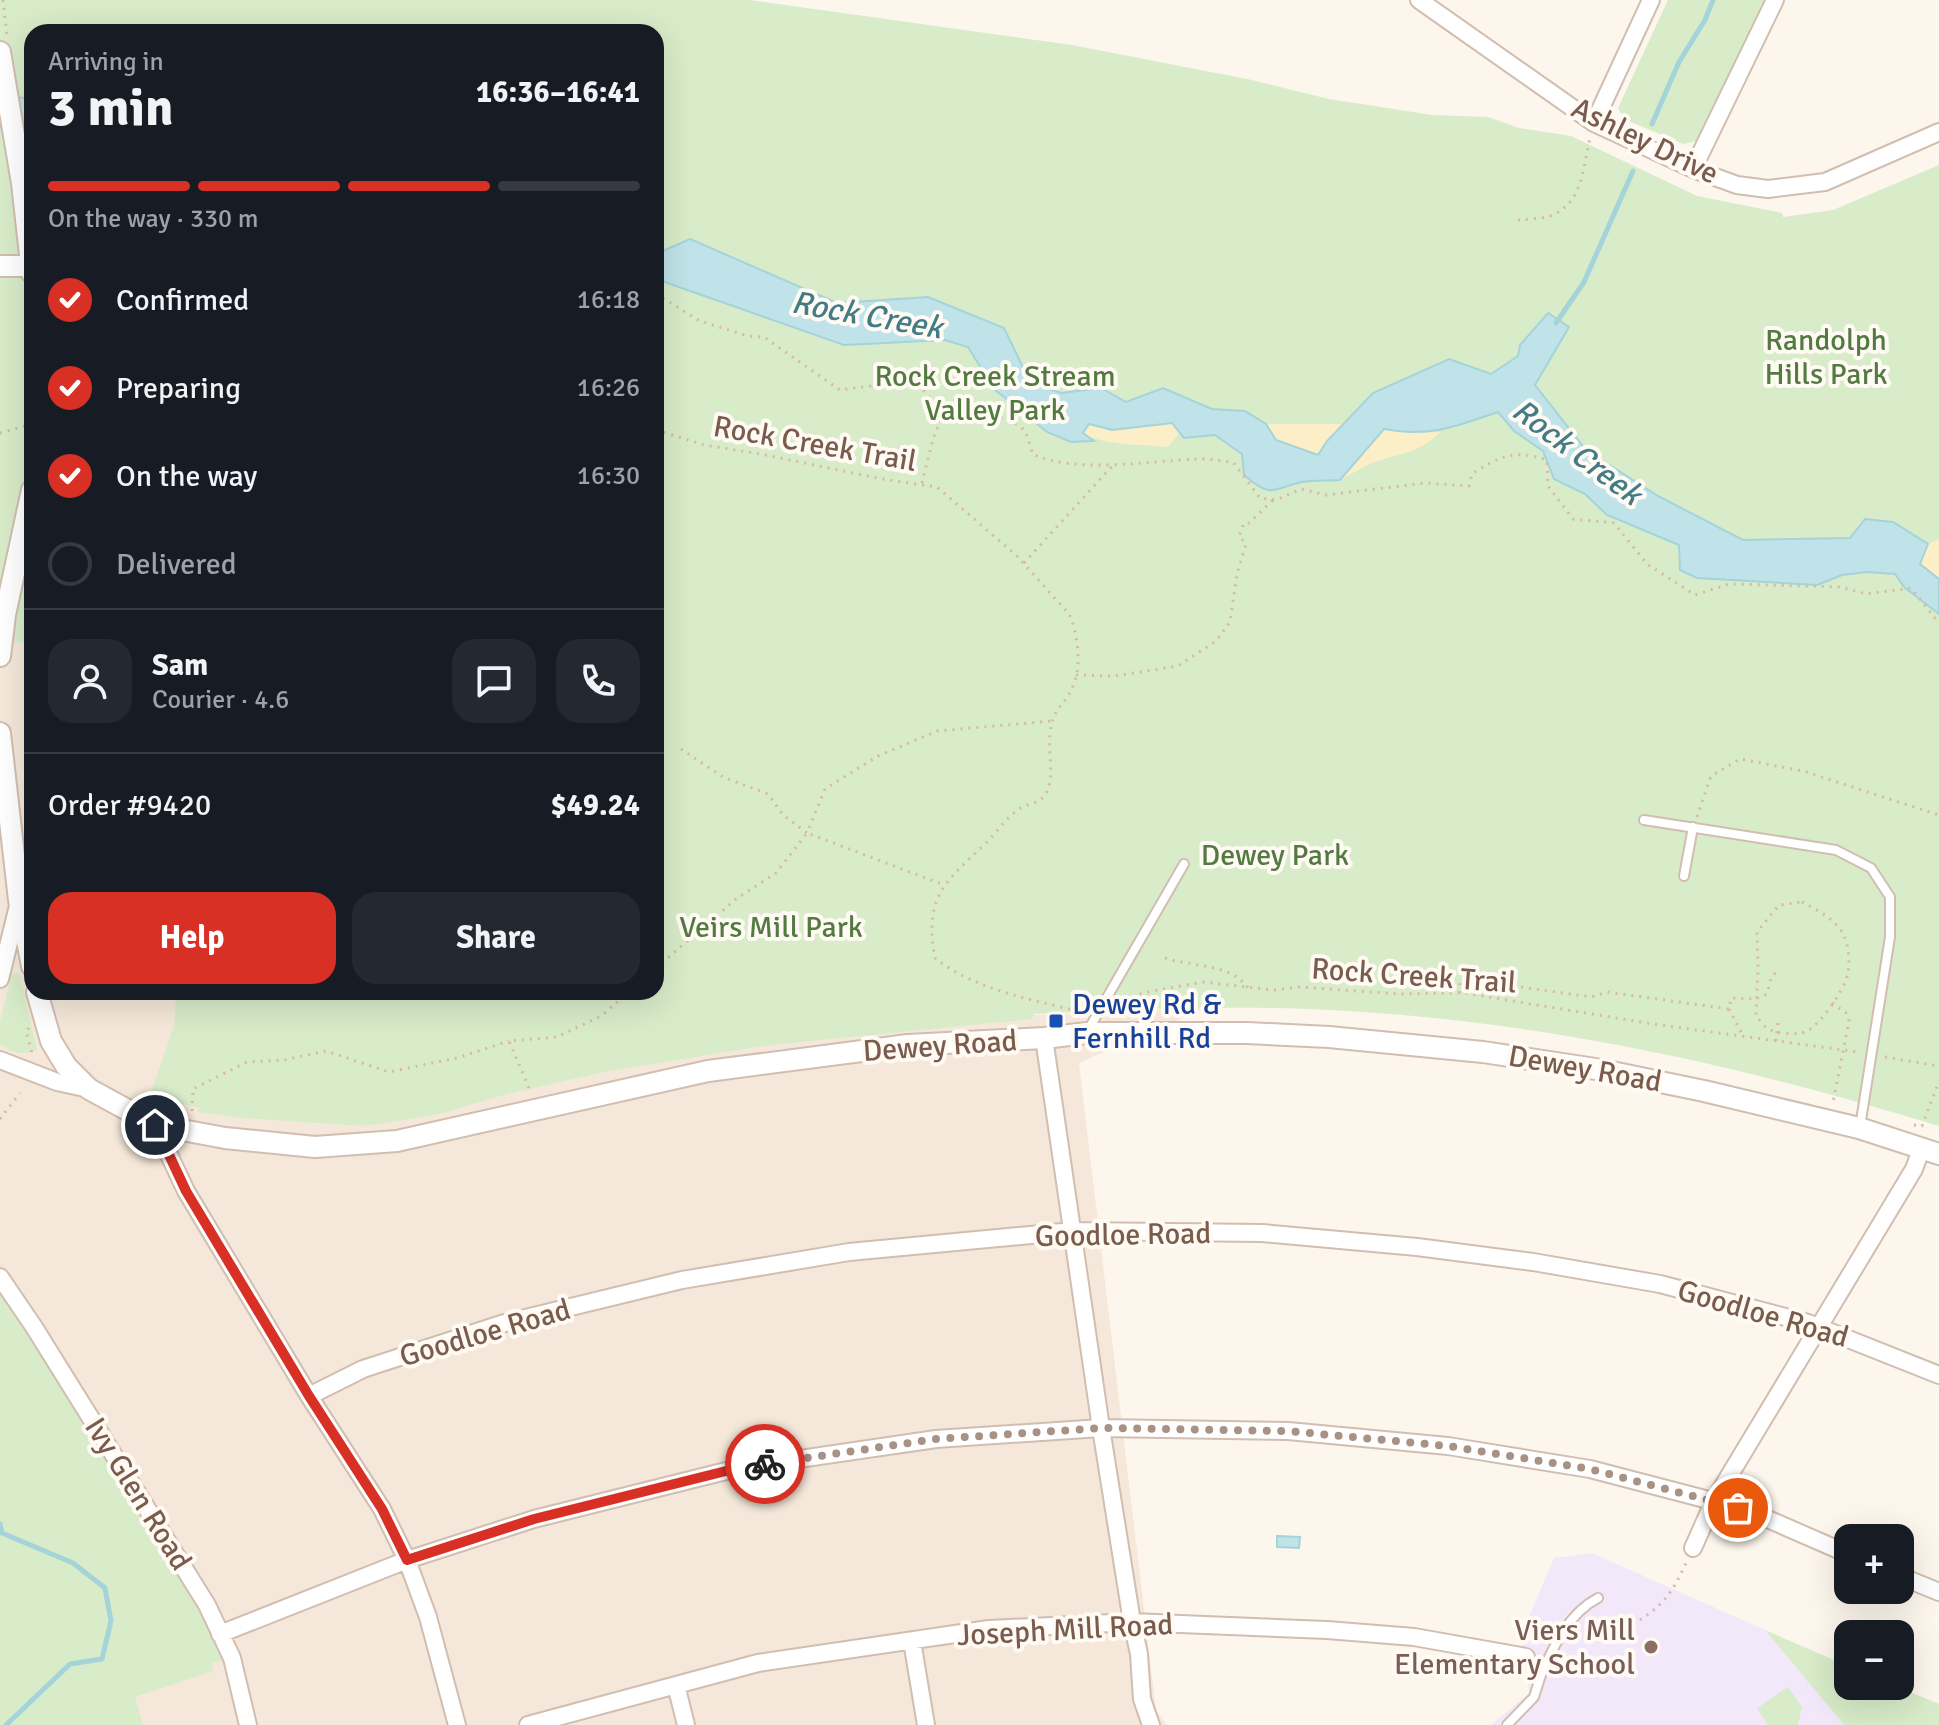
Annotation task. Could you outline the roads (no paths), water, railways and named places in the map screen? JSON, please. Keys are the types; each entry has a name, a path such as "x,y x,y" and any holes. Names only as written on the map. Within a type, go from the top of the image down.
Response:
{"street":[{"name":"Ashley Drive","path":"1419,0 1594,123 1693,169 1737,185 1768,189 1825,182 1939,132"},
{"path":"1594,123 1651,0"},
{"path":"1693,169 1775,0"},
{"path":"4,47 24,202"},
{"path":"0,266 24,269"},
{"path":"0,656 5,615 24,527"},
{"path":"0,733 24,925"},
{"path":"0,979 19,900"},
{"path":"39,1000 51,1041 66,1066 89,1089"},
{"name":"Dewey Road","path":"0,1060 57,1082 89,1089 155,1125 315,1147 397,1141 708,1071 908,1045 1044,1038 1087,1023 1329,1037 1483,1052 1602,1070 1704,1091 1859,1128 1930,1150"},
{"path":"1044,1038 1101,1428 1139,1654 1142,1699 1151,1725"},
{"path":"155,1125 186,1191 309,1396 382,1509 407,1560 428,1617 457,1725"},
{"path":"1693,1548 1714,1501 1914,1169 1930,1150"},
{"name":"Goodloe Road","path":"309,1396 363,1369 501,1324 682,1280 849,1252 1073,1231 1262,1233 1431,1248 1533,1262 1660,1284 1820,1327 1939,1375"},
{"name":"Ivy Glen Road","path":"0,1277 207,1605 232,1658 248,1725"},
{"path":"220,1634 407,1560 534,1519 738,1468 936,1439 1101,1428 1288,1431 1448,1446 1590,1469 1747,1510 1834,1548"},
{"path":"1914,1582 1939,1592"},
{"name":"Joseph Mill Road","path":"528,1725 758,1663 989,1629 1132,1622 1327,1630 1414,1637 1526,1657"},
{"path":"912,1641 926,1725"},
{"path":"676,1685 686,1725"}],"lane":[{"path":"1644,820 1836,850 1871,868 1890,897 1890,937 1859,1128"},
{"path":"1684,876 1693,827"},
{"path":"1087,1023 1184,864"},
{"path":"1507,1725 1534,1697 1556,1642 1582,1606 1598,1598"},
{"name":"Joseph Mill Road","path":"1526,1657 1541,1675"}],"water":[{"path":"0,93 24,98 24,130 0,128"},
{"name":"Rock Creek","path":"690,239 837,303 928,297 1004,328 1031,384 1062,393 1101,388 1126,402 1163,388 1212,409 1245,411 1266,424 1276,440 1318,455 1327,441 1373,393 1449,359 1491,374 1518,356 1520,345 1548,313 1569,327 1535,385 1586,450 1658,496 1743,540 1850,538 1865,519 1893,522 1928,544 1920,564 1939,579 1939,614 1904,587 1895,574 1867,572 1842,575 1817,585 1697,578 1680,570 1679,545 1607,515 1585,494 1554,479 1543,451 1514,431 1498,412 1429,431 1384,429 1340,480 1302,482 1266,490 1244,475 1242,454 1215,435 1184,438 1172,423 1112,430 1089,424 1083,433 1094,441 1071,442 1047,432 994,389 968,347 945,340 844,345 664,282 664,251"},
{"path":"1277,1536 1300,1537 1299,1548 1277,1547"}],"waterway":[{"path":"1652,124 1679,62 1705,20 1713,0"},
{"path":"1556,323 1584,282 1633,171"},
{"path":"0,1524 2,1533 73,1563 105,1588 111,1621 102,1659 70,1664 6,1725"}],"place":[{"name":"Dewey Rd & Fernhill Rd","path":"1056,1021"},
{"name":"Viers Mill Elementary School","path":"1651,1647"}],"park label":[{"name":"Randolph Hills Park","path":"1826,357"},
{"name":"Rock Creek Stream Valley Park","path":"995,393"},
{"name":"Dewey Park","path":"1275,855"},
{"name":"Veirs Mill Park","path":"771,927"}]}
